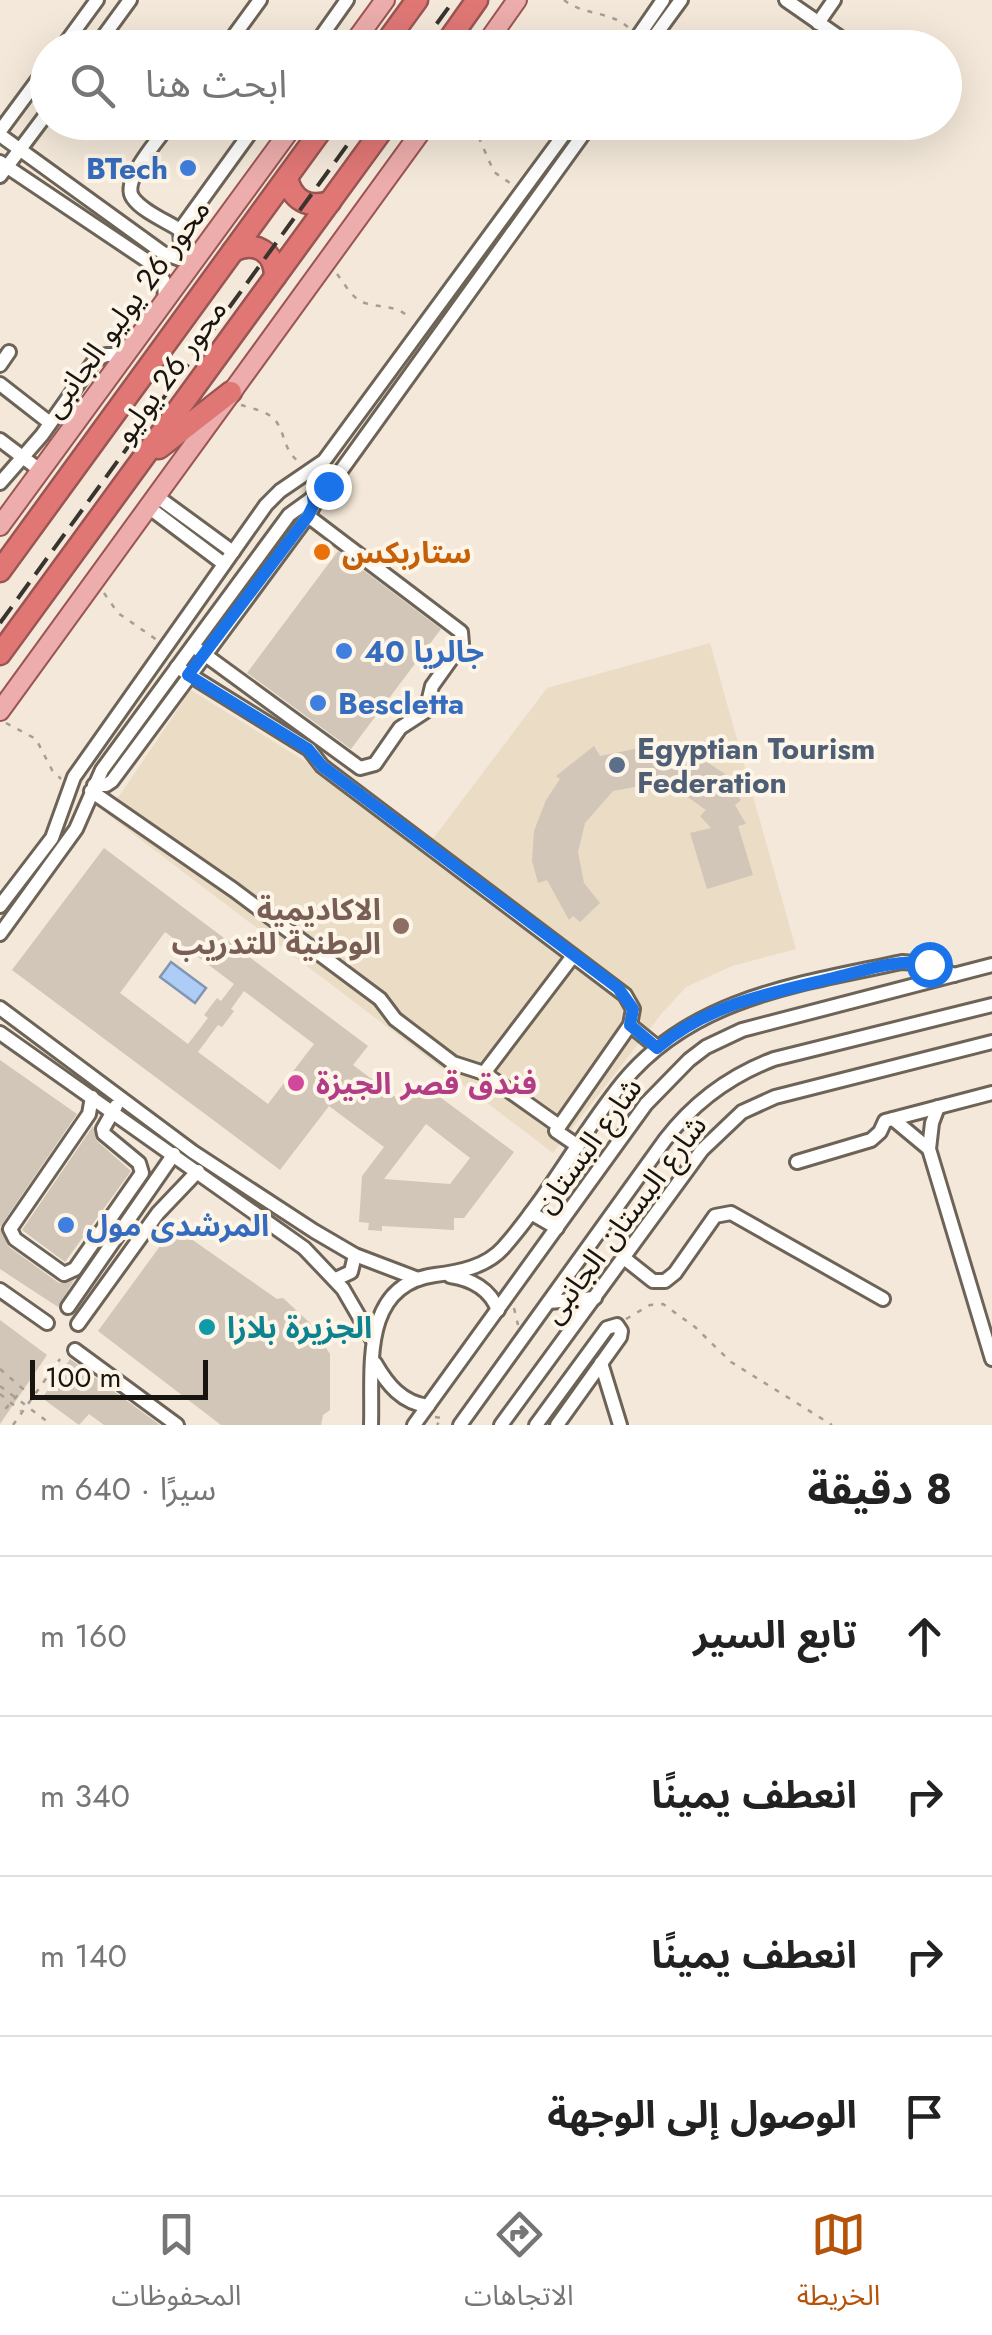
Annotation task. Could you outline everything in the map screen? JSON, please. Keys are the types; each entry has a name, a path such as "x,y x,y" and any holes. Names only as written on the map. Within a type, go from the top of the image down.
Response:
{"highway":[{"path":"395,30 416,0"},
{"path":"456,30 478,0"},
{"name":"محور 26 يوليو","path":"0,571 314,140"},
{"name":"محور 26 يوليو","path":"0,654 375,140"},
{"path":"287,178 291,190 305,203 330,202"},
{"path":"233,251 245,246 264,250 272,259 275,278"},
{"path":"138,465 228,395"}],"main road":[{"path":"363,30 385,0"},
{"path":"495,30 517,0"},
{"name":"محور 26 يوليو الجانبى","path":"0,526 283,140"},
{"path":"0,711 415,140"}],"street":[{"path":"75,30 97,0"},
{"path":"108,30 130,0"},
{"path":"239,30 260,0"},
{"path":"326,30 347,0"},
{"path":"646,30 663,0"},
{"path":"652,30 681,0"},
{"path":"786,0 828,30"},
{"path":"818,23 834,0"},
{"path":"30,91 0,133 163,253 180,259 199,256"},
{"path":"30,136 2,168 152,264 164,281 165,302"},
{"path":"158,140 132,177 129,189 136,202 180,230"},
{"path":"199,256 181,245 180,230 245,140"},
{"path":"0,906 52,838 70,784 228,558 273,497 314,470 559,140"},
{"path":"198,650 289,515 334,480 579,140"},
{"path":"0,365 9,352"},
{"path":"0,483 50,424 96,360 106,354 126,355"},
{"path":"0,384 50,424"},
{"path":"68,399 85,411"},
{"path":"369,400 383,410"},
{"path":"2,445 41,471"},
{"path":"0,934 76,830 92,788 183,667 308,516 313,496"},
{"path":"151,500 228,558"},
{"path":"198,650 360,768 372,767 400,728 426,711 432,686 462,644 461,632 308,516"},
{"path":"166,648 183,667 308,749 322,766 625,995 633,1009 630,1025 559,1126 557,1133 578,1146"},
{"path":"92,788 380,999 395,1019 451,1061 484,1073 559,1126"},
{"path":"484,1073 574,956"},
{"path":"372,1425 372,1338 383,1310 418,1279 466,1270 500,1251 624,1082 657,1048 696,1019 761,995 902,962 929,964 954,975"},
{"name":"شارع البستان","path":"414,1425 646,1104 674,1073 706,1048 762,1022 992,965"},
{"name":"شارع البستان","path":"460,1425 679,1121 713,1090 774,1059 992,1005"},
{"path":"0,1008 174,1154 304,1248 336,1280 372,1338"},
{"path":"630,1025 657,1048"},
{"path":"0,1033 92,1097 117,1106 354,1255 418,1279"},
{"name":"شارع البستان الجانبى","path":"501,1425 702,1150 742,1112 775,1096 992,1042"},
{"path":"797,1162 871,1140 889,1120 992,1093"},
{"path":"92,1097 88,1114 10,1230 15,1239 64,1274 75,1269 142,1173 139,1163 104,1134 103,1129 117,1106"},
{"path":"938,1107 929,1149 992,1359"},
{"path":"889,1120 929,1149"},
{"path":"68,1307 174,1154"},
{"path":"78,1324 158,1213 198,1171"},
{"path":"531,1213 557,1228"},
{"path":"624,1258 652,1280 665,1281 715,1216 730,1213 883,1299"},
{"path":"336,1280 351,1272 354,1255"},
{"path":"441,1275 476,1284 489,1294 498,1310"},
{"path":"0,1290 47,1323"},
{"path":"549,1302 595,1298"},
{"path":"536,1425 607,1328 616,1326 621,1330 620,1338 557,1425"},
{"path":"75,1350 177,1425"},
{"path":"373,1360 394,1390 409,1402 428,1406"},
{"path":"601,1364 620,1425"}],"path":[{"path":"564,0 575,9 618,18 627,30"},
{"path":"480,140 494,172 522,189"},
{"path":"326,260 355,297 401,310 420,329"},
{"path":"228,395 272,418 292,456 314,470"},
{"path":"96,578 118,612 166,648"},
{"path":"0,720 36,739 52,770 70,784"},
{"path":"513,1304 519,1327"},
{"path":"616,1326 650,1305 663,1304 696,1328 731,1362 832,1425"},
{"path":"12,1425 60,1359"},
{"path":"0,1369 24,1389 1,1411"},
{"path":"0,1386 52,1425"},
{"path":"0,1394 22,1412"},
{"path":"428,1425 433,1417 442,1418 436,1425"}],"shaded area":[{"path":"710,643 796,949 732,966 686,987 553,1153 107,814 191,690 432,840 547,688"}],"water":[{"path":"171,962 206,988 195,1003 160,977"}],"building":[{"name":"جالريا 40","path":"338,551 441,629 351,749 247,673"},
{"path":"594,746 600,756 644,747 679,752 701,758 725,774 722,777 733,785 730,788 741,800 735,805 746,824 738,826 753,875 707,889 690,833 711,828 700,816 706,810 679,791 660,787 613,791 585,823 578,852 584,883 600,903 580,922 573,916 569,920 547,880 538,883 532,861 534,831 546,800 560,779 556,776"},
{"path":"104,848 368,1046 353,1065 405,1104 421,1083 514,1152 464,1218 454,1218 454,1230 382,1226 382,1231 368,1230 369,1223 359,1222 362,1176 384,1147 329,1106 280,1170 12,970","holes":["165,932 234,984 221,1001 217,998 204,1015 208,1018 188,1044 120,993","244,991 314,1044 268,1104 198,1052 218,1025 222,1027 234,1011 231,1009","426,1124 470,1158 450,1184 384,1179"]},
{"path":"0,1060 77,1114 0,1227"},
{"path":"93,1126 97,1141 131,1171 65,1262 22,1230"},
{"path":"0,1227 9,1247 59,1283 74,1280 58,1307 0,1269"},
{"name":"الجزيرة بلازا","path":"174,1227 277,1299 283,1298 310,1323 330,1354 330,1410 323,1415 321,1425 221,1425 98,1331"},
{"path":"0,1320 47,1355 0,1424"},
{"path":"70,1359 160,1425 104,1425 89,1414 79,1425 42,1398"}],"railway":[{"path":"432,30 454,0"},
{"path":"0,623 351,140"}],"place":[{"name":"BTech","path":"188,168"},
{"name":"ستاربكس","path":"322,552"},
{"name":"جالريا 40","path":"344,651"},
{"name":"Bescletta","path":"318,703"},
{"name":"Egyptian Tourism Federation","path":"617,765"},
{"name":"الاكاديمية الوطنية للتدريب","path":"401,926"},
{"name":"فندق قصر الجيزة","path":"296,1083"},
{"name":"المرشدى مول","path":"66,1225"},
{"name":"الجزيرة بلازا","path":"207,1327"}],"route":[{"path":"328,486 313,496 308,516 188,675 308,749 322,766 618,988 633,1009 630,1025 657,1048 696,1019 761,995 902,962 929,964"}]}
